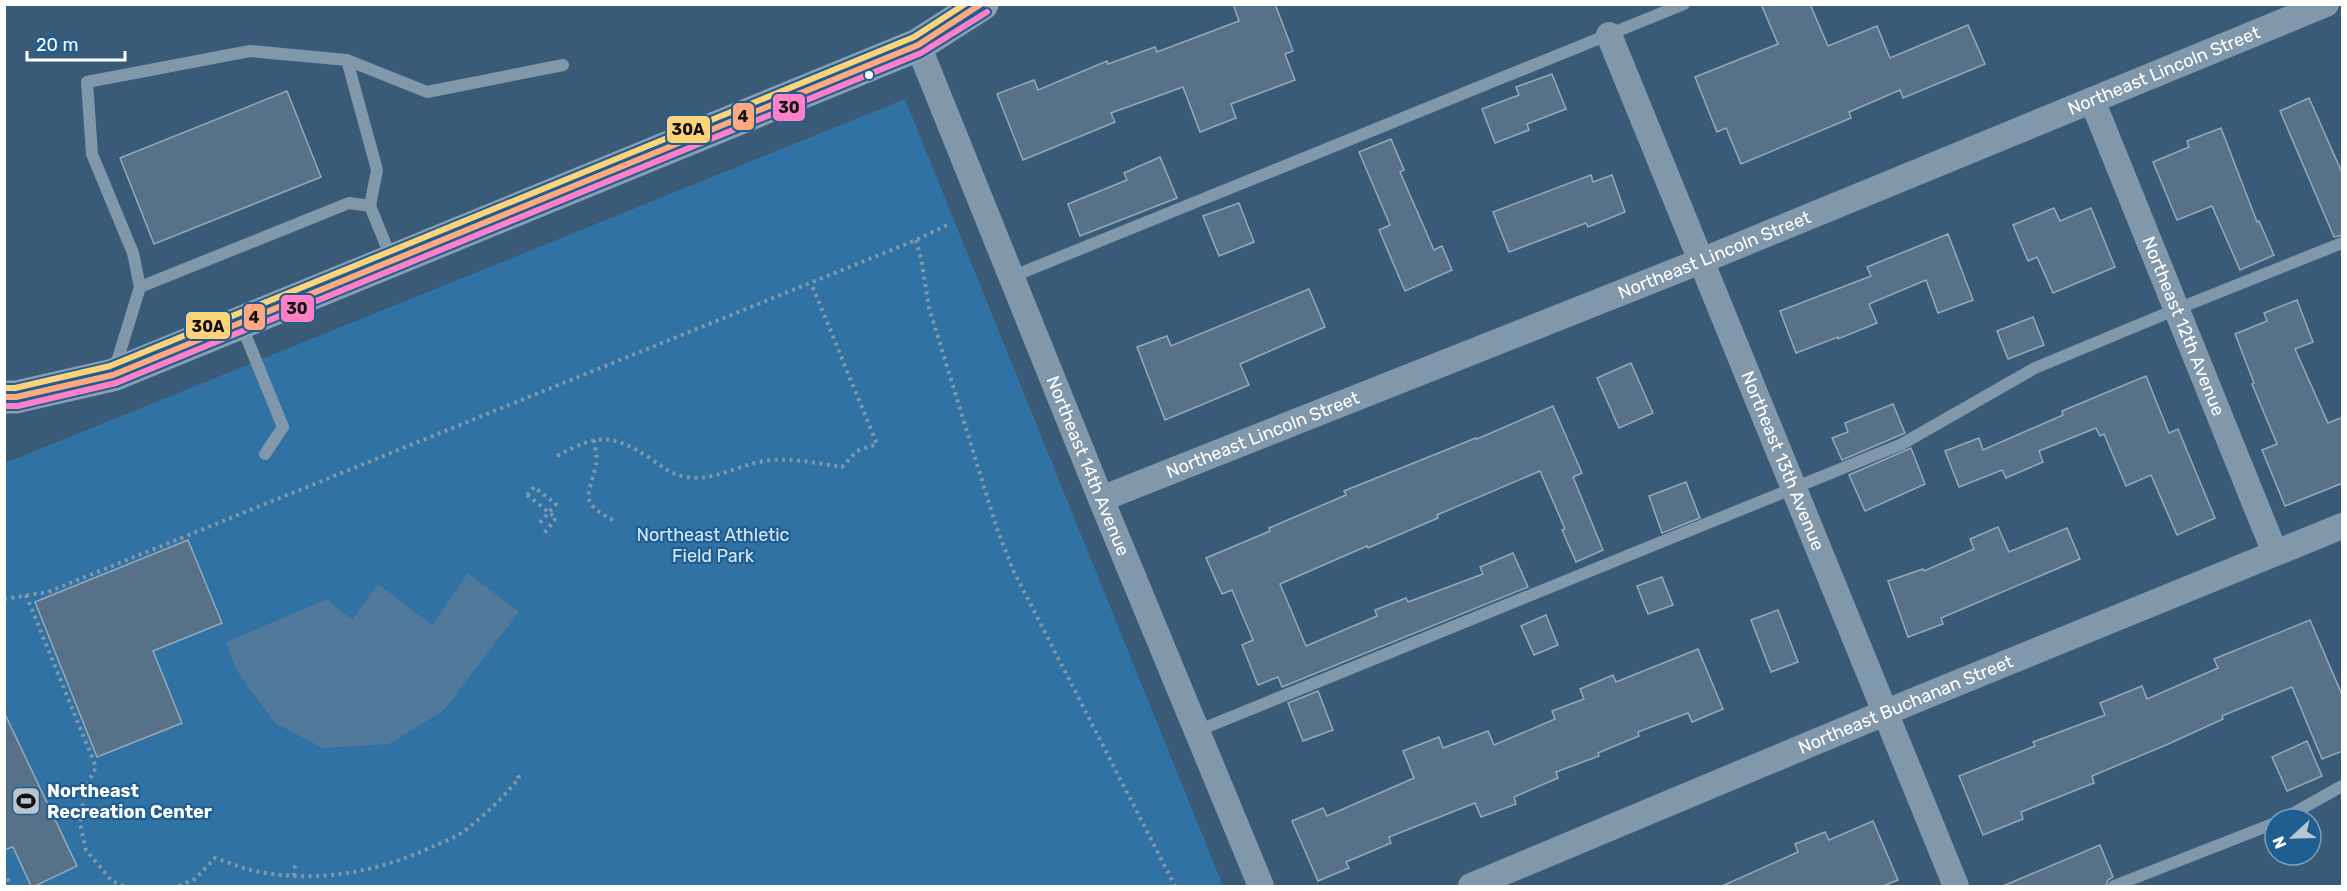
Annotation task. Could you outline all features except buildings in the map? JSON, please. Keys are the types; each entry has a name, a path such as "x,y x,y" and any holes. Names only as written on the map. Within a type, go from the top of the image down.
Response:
{"street":[{"path":"4,397 16,397 113,375 918,45 982,4"},
{"name":"Northeast Lincoln Street","path":"1101,499 1701,261 2326,4"},
{"name":"Northeast 13th Avenue","path":"1610,35 1884,714 1956,886"},
{"name":"Northeast 14th Avenue","path":"918,45 1101,499 1261,886"},
{"name":"Northeast 12th Avenue","path":"2092,100 2275,553"},
{"name":"Northeast Buchanan Street","path":"1471,886 2343,526"}],"lane":[{"path":"1011,277 1684,4"},
{"path":"113,375 140,287 134,253 92,154 87,82 250,51 347,60 427,92 563,65"},
{"path":"347,60 377,170 370,206 392,261"},
{"path":"140,287 349,203 370,206"},
{"path":"1197,732 1902,444 2035,368 2343,243"},
{"path":"240,323 283,427 265,454"},
{"path":"2305,807 2343,786"},
{"path":"2114,886 2263,828"}],"path":[{"path":"4,599 48,592 811,283 947,225"},
{"path":"916,240 932,319 994,518 1013,570 1175,886"},
{"path":"557,456 582,442 606,438 624,443 669,472 688,477 714,477 769,460 785,459 842,467 857,451 877,444 811,283"},
{"path":"594,440 597,463 587,492 589,503 596,512 613,520"},
{"path":"538,525 556,504 534,487 527,495 556,518 542,536"},
{"path":"26,595 96,767 85,789 80,824 87,850 112,881 124,886"},
{"path":"179,886 195,879 215,858 255,871 294,876 334,875 384,867 461,833 507,794 519,778 514,772"},
{"path":"294,876 295,865"},
{"path":"4,872 11,886"}],"green space":[{"name":"Northeast Athletic Field Park","path":"905,99 1223,886 5,886 5,463"}],"shaded area":[{"path":"468,573 519,612 443,711 389,744 323,748 275,723 237,671 226,642 327,599 352,620 378,584 432,625"}],"transit line":[{"name":"30A","path":"4,388 15,388 110,366 914,37 965,4"},
{"name":"4","path":"4,397 16,397 113,375 918,45 981,4"},
{"name":"30","path":"4,406 18,406 116,383 921,53 987,12"}],"place":[{"name":"Northeast Recreation Center","path":"26,801"}]}
